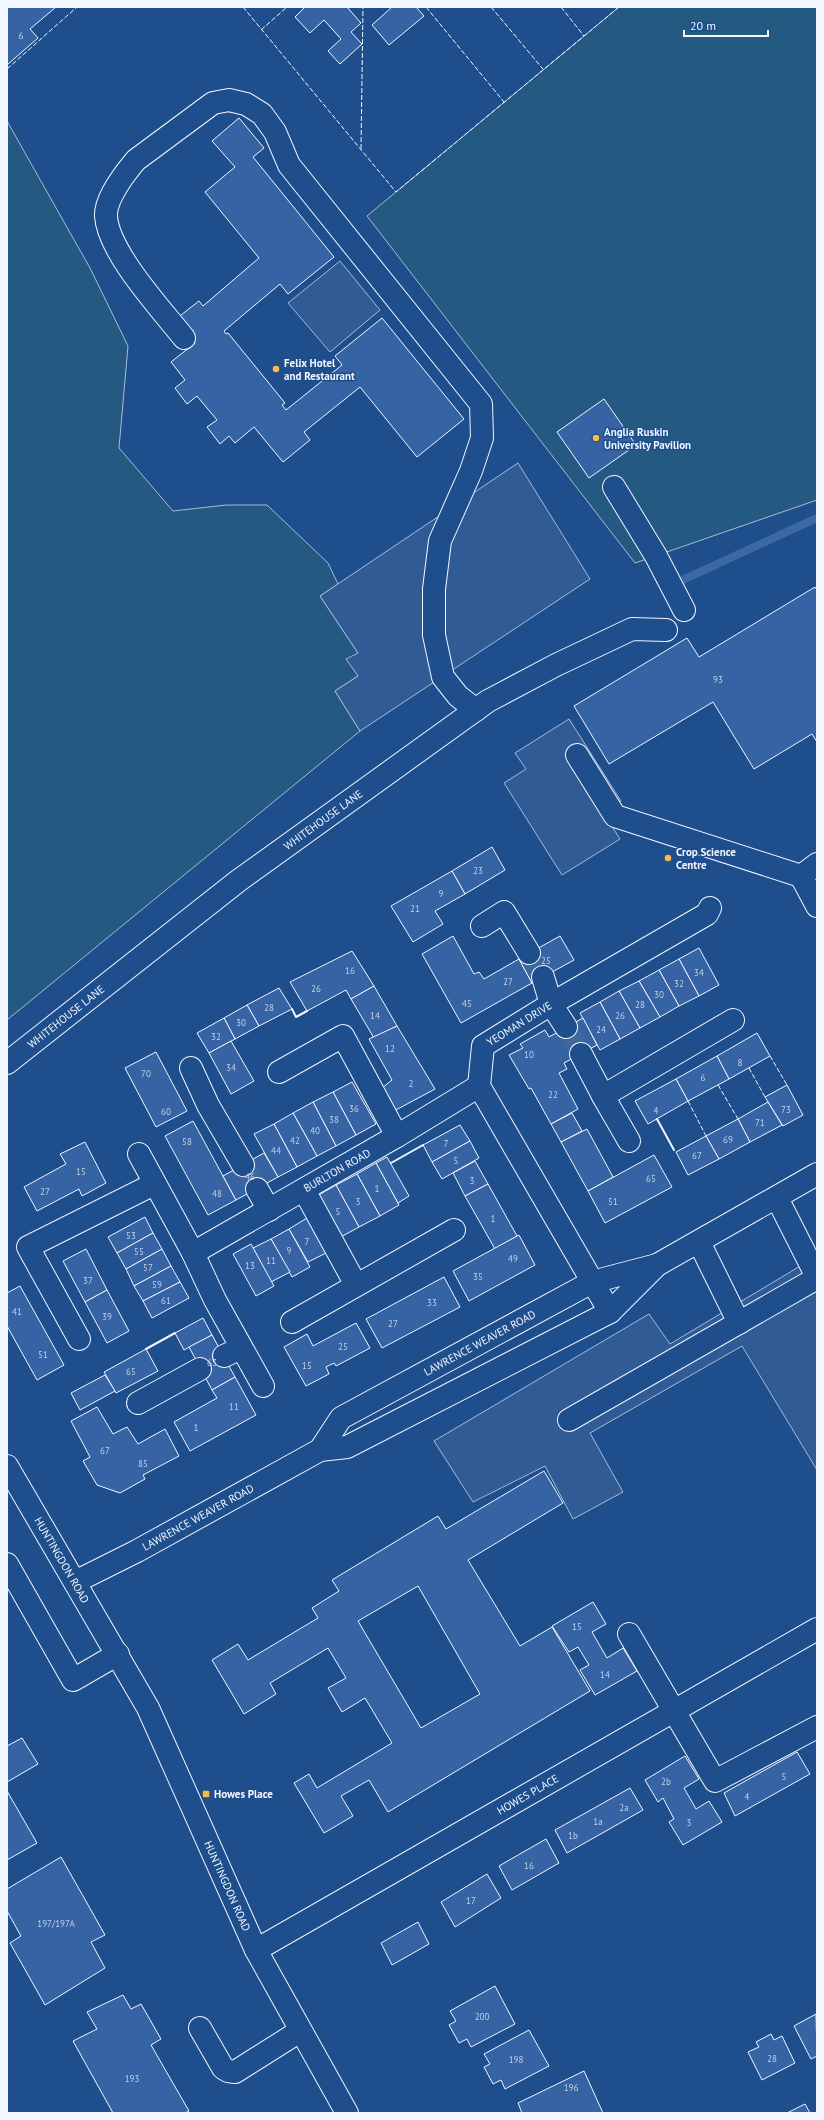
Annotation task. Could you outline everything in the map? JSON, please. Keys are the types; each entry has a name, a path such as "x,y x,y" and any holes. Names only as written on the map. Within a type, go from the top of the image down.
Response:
{"street":[{"path":"184,338 121,257 110,236 106,214 112,194 126,171 136,160 213,103 229,100 246,104 262,114 275,132 289,165 481,404 482,438 471,471 440,541 434,589 434,635 443,677 458,696 476,710"},
{"path":"614,487 656,556 684,610"},
{"name":"WHITEHOUSE LANE","path":"7,1063 238,881 488,701 556,665 632,629 666,630"},
{"path":"577,755 615,816 809,870 817,906"},
{"name":"YEOMAN DRIVE","path":"479,1086 483,1046 551,1004 706,914 710,908"},
{"path":"482,926 504,912 529,953"},
{"path":"543,977 551,1004 566,1027"},
{"path":"603,1096 733,1020"},
{"path":"279,1072 343,1036 397,1136"},
{"path":"581,1054 629,1141"},
{"path":"191,1068 208,1105 243,1165"},
{"path":"479,1086 610,1312"},
{"name":"BURLTON ROAD","path":"193,1253 397,1136 479,1086"},
{"path":"139,1154 193,1253 215,1300 232,1352 263,1386"},
{"name":"LAWRENCE WEAVER ROAD","path":"320,1450 341,1418 592,1282 657,1265 817,1174"},
{"path":"79,1339 28,1247 154,1184"},
{"path":"257,1189 269,1210"},
{"path":"304,1190 356,1285"},
{"path":"569,1420 817,1278 777,1198"},
{"path":"292,1322 454,1230"},
{"path":"698,1242 740,1323"},
{"name":"LAWRENCE WEAVER ROAD","path":"75,1582 147,1546 320,1450 347,1447 610,1312 657,1265"},
{"path":"138,1403 200,1369"},
{"name":"HUNTINGDON ROAD","path":"7,1466 118,1654 148,1708 256,1950 347,2113"},
{"path":"7,1564 73,1680 118,1654"},
{"name":"HOWES PLACE","path":"256,1950 674,1710 817,1630"},
{"path":"629,1634 715,1782 817,1727"},
{"path":"200,2028 224,2068 228,2071 235,2072 300,2031"}],"shaded area":[{"path":"619,7 817,7 817,500 635,563 367,216"},
{"path":"7,121 90,268 128,346 119,448 173,511 226,505 267,505 328,563 338,584 320,596 358,653 358,676 335,691 360,731 7,1020"},
{"path":"340,261 380,310 330,352 288,303"},
{"path":"518,463 590,579 360,731 335,691 358,676 346,659 358,653 320,596"},
{"path":"569,719 621,801 603,812 620,839 562,875 504,783 526,769 515,753"},
{"path":"817,1256 817,1470 742,1346 590,1433 623,1492 573,1519 545,1466 473,1502 434,1441 649,1314 670,1344"}],"building":[{"path":"7,7 56,7 30,29 38,38 7,65"},
{"path":"305,7 347,7 361,23 351,32 362,44 340,64 328,51 341,39 324,20 310,33 295,17"},
{"path":"392,7 416,7 424,16 389,45 372,25"},
{"path":"239,118 264,148 253,157 334,257 288,294 280,284 224,331 226,334 228,333 285,403 282,405 286,410 342,365 335,356 382,318 464,419 417,457 360,387 304,432 310,440 283,462 254,427 235,443 229,436 220,444 207,427 217,420 197,396 187,404 175,388 185,380 171,362 195,343 176,319 199,301 203,306 259,258 205,192 235,167 212,141"},
{"name":"Anglia Ruskin University Pavilion","path":"604,399 636,445 589,478 557,432"},
{"path":"815,587 817,590 817,742 812,734 754,769 713,702 609,764 574,706 687,638 699,657"},
{"path":"492,847 505,870 465,894 452,871"},
{"path":"452,871 465,894 435,911 443,924 413,942 391,906"},
{"path":"453,936 474,974 479,972 484,979 519,959 532,983 461,1023 422,954"},
{"path":"560,936 574,960 532,983 519,959"},
{"path":"699,948 719,985 699,996 679,959"},
{"path":"352,951 374,986 351,999 346,990 307,1011 290,982"},
{"path":"679,959 699,996 679,1006 659,970"},
{"path":"659,970 679,1006 660,1017 639,981"},
{"path":"639,981 660,1017 640,1028 619,991"},
{"path":"374,986 397,1026 374,1038 351,999"},
{"path":"279,988 292,1009 259,1026 247,1005"},
{"path":"619,991 640,1028 620,1039 600,1002"},
{"path":"600,1002 620,1039 600,1050 580,1013"},
{"path":"247,1005 259,1026 235,1039 224,1018"},
{"path":"224,1018 235,1039 209,1053 197,1033"},
{"path":"583,1018 597,1045 564,1063 567,1069 559,1073 578,1109 551,1124 531,1088 529,1089 509,1055 523,1048 520,1044 545,1030 549,1037"},
{"path":"397,1026 435,1089 394,1111 382,1088 392,1080 369,1039"},
{"path":"757,1033 770,1056 729,1079 717,1056"},
{"path":"231,1041 254,1081 231,1094 209,1053"},
{"path":"156,1052 187,1111 156,1127 125,1068"},
{"path":"717,1056 729,1079 688,1101 676,1079"},
{"path":"676,1079 688,1101 648,1124 635,1101"},
{"path":"352,1082 376,1124 356,1135 333,1092"},
{"path":"787,1085 803,1115 783,1126 765,1097"},
{"path":"333,1092 356,1135 336,1146 313,1102"},
{"path":"313,1102 336,1146 317,1156 293,1113"},
{"path":"768,1102 782,1125 750,1142 738,1119"},
{"path":"293,1113 317,1156 297,1167 274,1124"},
{"path":"572,1113 582,1131 561,1142 551,1124"},
{"path":"738,1119 750,1142 719,1159 706,1136"},
{"path":"193,1121 236,1200 208,1215 165,1136"},
{"path":"274,1124 297,1167 278,1177 254,1134"},
{"path":"460,1125 470,1141 432,1162 423,1145"},
{"path":"587,1129 613,1177 588,1191 561,1142"},
{"path":"706,1136 719,1159 688,1175 676,1152"},
{"path":"470,1141 479,1158 442,1179 432,1162"},
{"path":"85,1142 106,1183 82,1196 79,1189 37,1211 24,1187 66,1164 60,1154"},
{"path":"264,1153 278,1177 236,1200 223,1176"},
{"path":"654,1155 672,1187 605,1223 588,1191"},
{"path":"387,1157 409,1196 398,1203 376,1163"},
{"path":"475,1161 488,1184 465,1196 453,1173"},
{"path":"376,1163 399,1205 380,1216 357,1174"},
{"path":"357,1174 380,1216 359,1227 336,1185"},
{"path":"488,1184 517,1236 495,1249 465,1196"},
{"path":"336,1185 359,1227 339,1238 317,1196"},
{"path":"145,1217 153,1233 117,1253 108,1237"},
{"path":"307,1218 326,1253 308,1262 289,1229"},
{"path":"289,1229 310,1267 292,1277 271,1239"},
{"path":"153,1233 162,1249 126,1269 117,1253"},
{"path":"519,1235 535,1265 469,1301 453,1271"},
{"path":"271,1239 290,1272 271,1282 253,1248"},
{"path":"251,1244 274,1286 256,1296 233,1254"},
{"path":"86,1249 107,1290 85,1302 63,1261"},
{"path":"162,1249 171,1266 134,1286 126,1269"},
{"path":"171,1266 180,1282 143,1301 134,1286"},
{"path":"444,1277 460,1307 382,1348 366,1319"},
{"path":"180,1282 189,1298 152,1318 143,1301"},
{"path":"20,1286 64,1365 37,1380 7,1326 7,1293"},
{"path":"107,1290 129,1331 107,1343 85,1302"},
{"path":"203,1318 212,1335 184,1350 175,1333"},
{"path":"356,1323 370,1348 336,1366 334,1363 326,1367 329,1374 306,1386 284,1347 307,1334 313,1346"},
{"path":"212,1335 235,1377 212,1390 189,1347"},
{"path":"146,1349 158,1371 116,1393 104,1372"},
{"path":"105,1375 115,1391 80,1410 71,1393"},
{"path":"235,1377 256,1415 190,1451 174,1422 217,1398 212,1390"},
{"path":"97,1407 113,1434 127,1427 138,1444 165,1429 179,1456 143,1475 145,1479 120,1493 97,1485 83,1461 90,1457 71,1421"},
{"path":"544,1471 563,1503 468,1560 520,1646 552,1627 590,1691 388,1812 369,1780 341,1796 353,1816 324,1833 294,1783 309,1774 317,1788 392,1743 365,1698 342,1712 328,1688 346,1678 328,1648 270,1683 276,1694 244,1714 212,1660 238,1644 248,1660 318,1618 312,1608 339,1591 332,1580 438,1516 446,1529","holes":["418,1586 480,1694 421,1728 358,1621"]},
{"path":"593,1602 606,1624 592,1632 607,1658 623,1648 637,1671 595,1695 580,1670 589,1665 578,1647 569,1652 552,1626"},
{"path":"22,1738 38,1764 7,1782 7,1746"},
{"path":"797,1752 810,1774 735,1816 724,1793"},
{"path":"685,1756 699,1779 684,1788 696,1809 709,1801 722,1822 683,1845 669,1822 674,1819 663,1798 658,1802 645,1780"},
{"path":"630,1788 643,1810 567,1853 555,1830"},
{"path":"7,1791 37,1843 7,1860"},
{"path":"546,1839 559,1863 512,1890 499,1866"},
{"path":"61,1857 105,1935 91,1942 105,1968 45,2005 10,1943 21,1936 7,1911 7,1889"},
{"path":"487,1874 501,1898 455,1927 441,1902"},
{"path":"418,1922 429,1944 392,1965 381,1943"},
{"path":"495,1986 515,2024 471,2047 467,2039 459,2043 449,2025 456,2021 450,2011"},
{"path":"123,1995 131,2009 141,2004 161,2039 151,2045 189,2111 185,2113 113,2113 73,2041 97,2029 87,2012"},
{"path":"816,2014 817,2056 811,2059 794,2026"},
{"path":"529,2030 549,2066 505,2089 501,2080 493,2084 484,2067 490,2064 484,2054"},
{"path":"771,2034 774,2040 782,2036 795,2063 762,2080 748,2052 759,2047 756,2042"},
{"path":"584,2071 603,2113 522,2113 518,2103"},
{"path":"805,2104 810,2113 787,2113"}],"waterway":[{"path":"674,584 817,518"}],"tunnel":[{"path":"529,953 543,977"},
{"path":"566,1027 581,1054"},
{"path":"243,1165 257,1189"}],"fence":[{"path":"7,69 77,7"},
{"path":"243,7 396,192 619,7"},
{"path":"261,30 287,7"},
{"path":"361,149 363,7"},
{"path":"426,7 504,102"},
{"path":"491,7 543,69"},
{"path":"561,7 584,36"},
{"path":"770,1056 787,1085"},
{"path":"749,1068 765,1097"},
{"path":"718,1085 738,1119"},
{"path":"688,1101 706,1136"}],"wall":[{"path":"292,1009 296,1017 307,1011"},
{"path":"657,1119 674,1150"},
{"path":"391,1163 423,1145"},
{"path":"146,1349 175,1333"}],"place":[{"name":"Felix Hotel and Restaurant","path":"276,369"},
{"name":"Anglia Ruskin University Pavilion","path":"596,438"},
{"name":"Crop Science Centre","path":"668,858"},
{"name":"Howes Place","path":"206,1794"}]}
